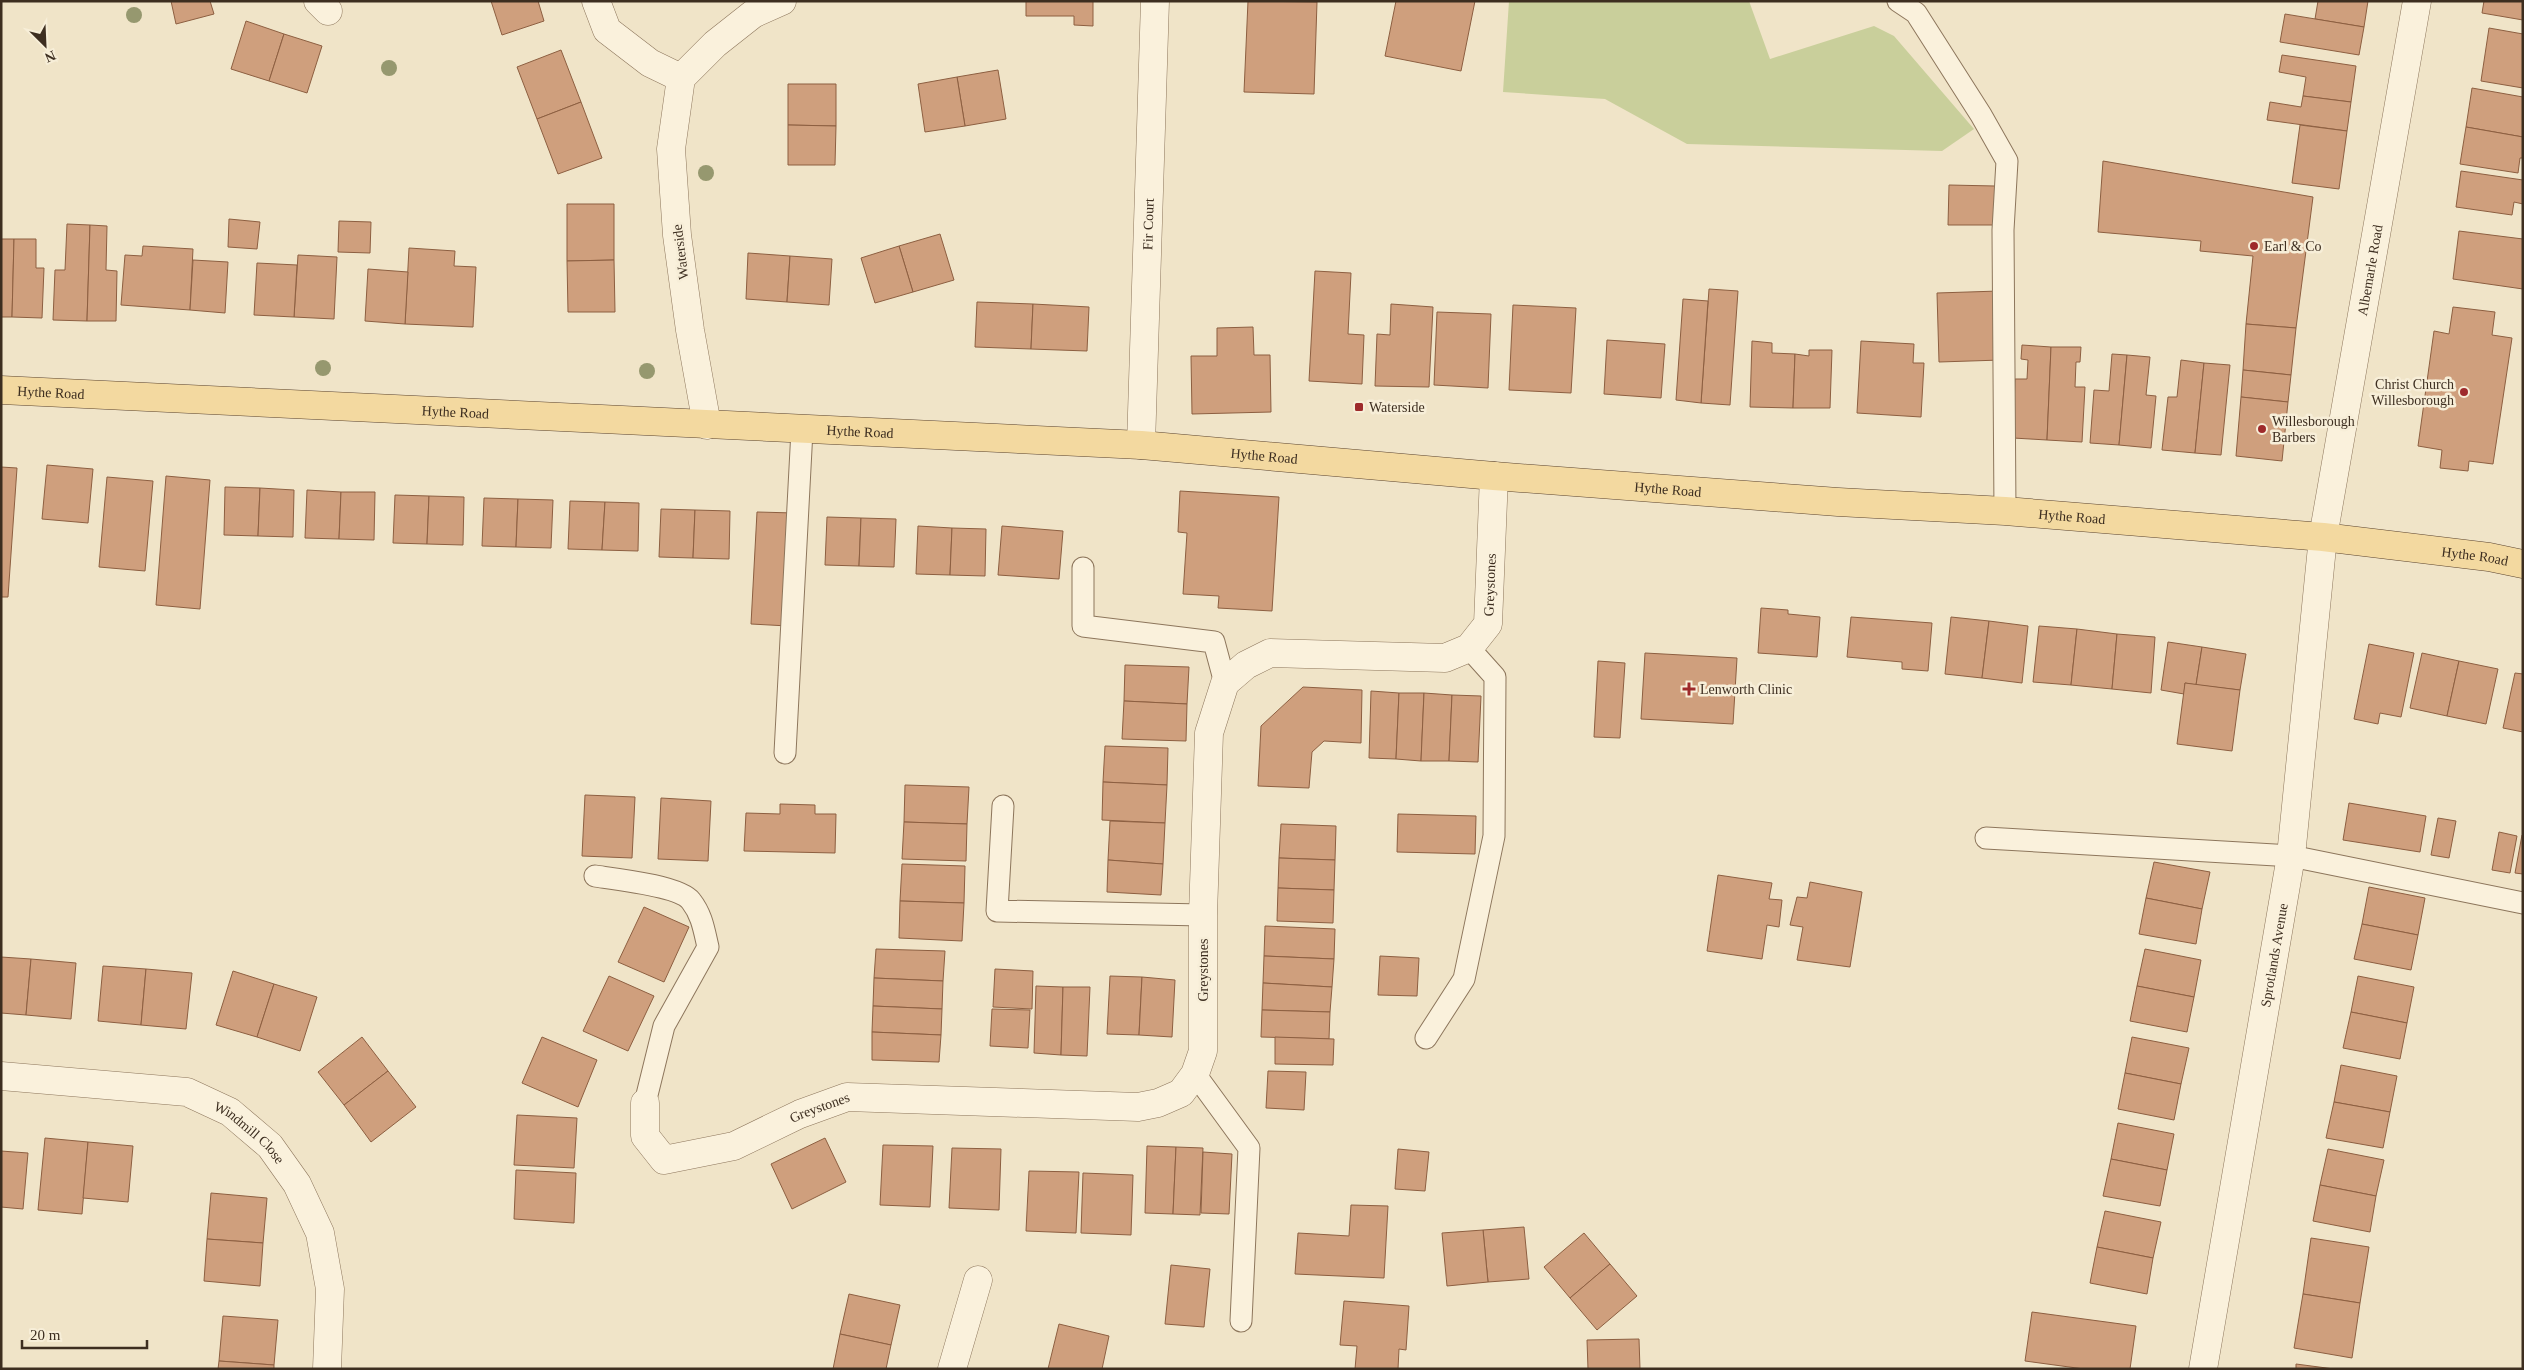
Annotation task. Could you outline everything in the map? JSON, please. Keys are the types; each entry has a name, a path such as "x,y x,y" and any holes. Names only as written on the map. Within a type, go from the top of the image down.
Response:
{"main road":[{"name":"Hythe Road","path":"1,390 1142,445 1494,476 1838,502 2005,511 2323,537 2490,557 2523,564"}],"street":[{"path":"596,1 607,30 650,63 681,78 715,44 753,14 782,1"},
{"name":"Fir Court","path":"1142,445 1155,1"},
{"name":"Albemarle Road","path":"2323,537 2417,1"},
{"name":"Waterside","path":"681,78 670,149 677,235 707,425"},
{"name":"Greystones","path":"645,1103 645,1136 664,1160 734,1146 800,1114 847,1097 1138,1107 1158,1103 1181,1093 1195,1074 1203,1051 1203,915 1209,733 1225,683 1246,665 1270,653 1445,658 1469,648 1488,624 1494,476"},
{"name":"Sprotlands Avenue","path":"2202,1369 2291,856 2323,537"},
{"name":"Windmill Close","path":"1,1076 187,1092 230,1112 270,1146 297,1184 320,1233 330,1288 326,1369"},
{"path":"952,1369 978,1280"}],"lane":[{"path":"1898,1 1916,13 1981,115 2007,161 2004,230 2005,511"},
{"path":"785,753 802,430"},
{"path":"1083,568 1083,626 1214,642 1225,683"},
{"path":"1426,1038 1464,979 1494,836 1495,677 1469,648"},
{"path":"1003,806 997,911 1203,915"},
{"path":"1986,838 2291,856 2523,903"},
{"path":"595,876 647,882 690,898 702,919 708,947 664,1026 645,1103"},
{"path":"1195,1074 1249,1148 1241,1322"}],"green space":[{"path":"1509,1 1749,1 1770,59 1874,26 1894,36 1974,129 1942,151 1687,144 1605,99 1503,92"}],"building":[{"path":"171,1 210,1 214,14 176,24"},
{"path":"491,1 538,1 544,21 502,35"},
{"path":"1026,1 1093,1 1093,26 1074,25 1074,16 1026,16"},
{"path":"1248,1 1317,2 1314,94 1244,92"},
{"path":"1396,1 1475,1 1461,71 1385,56"},
{"path":"2318,1 2368,1 2364,27 2315,19"},
{"path":"2484,1 2523,1 2523,20 2482,13"},
{"path":"2285,14 2364,27 2359,55 2280,42"},
{"path":"246,21 284,34 269,81 231,69"},
{"path":"2489,28 2523,34 2523,88 2481,81"},
{"path":"284,34 322,46 307,93 269,81"},
{"path":"561,50 581,102 537,119 517,67"},
{"path":"2282,55 2356,66 2351,102 2303,96 2306,77 2279,72"},
{"path":"998,70 1006,119 965,126 957,77"},
{"path":"957,77 965,126 925,132 918,84"},
{"path":"788,84 836,84 836,126 788,125"},
{"path":"2472,88 2523,97 2523,137 2466,127"},
{"path":"2303,96 2351,102 2347,131 2267,120 2270,102 2301,107"},
{"path":"581,102 602,158 558,174 537,119"},
{"path":"788,125 836,126 835,165 788,165"},
{"path":"2300,125 2347,131 2339,189 2292,183"},
{"path":"2466,127 2523,137 2523,158 2520,158 2518,173 2460,164"},
{"name":"Earl & Co","path":"2103,161 2313,197 2296,328 2246,324 2253,256 2200,251 2201,241 2098,232"},
{"path":"2461,171 2523,180 2523,204 2514,202 2512,215 2456,207"},
{"path":"1949,185 1995,186 1994,225 1948,225"},
{"path":"567,204 614,204 614,260 567,261"},
{"path":"229,219 260,222 257,249 228,247"},
{"path":"339,221 371,222 370,253 338,252"},
{"path":"67,224 90,225 87,321 53,320 55,270 65,270"},
{"path":"90,225 107,226 106,270 117,271 116,321 87,321"},
{"path":"2459,231 2523,239 2523,289 2453,279"},
{"path":"940,234 954,280 913,292 899,246"},
{"path":"1,239 14,239 12,317 1,317"},
{"path":"14,239 36,239 36,268 44,268 42,318 12,317"},
{"path":"143,246 193,249 190,310 121,305 125,255 142,256"},
{"path":"899,246 913,292 875,303 861,258"},
{"path":"409,248 455,251 454,266 476,267 473,327 405,324"},
{"path":"748,253 790,256 787,302 746,299"},
{"path":"298,255 337,257 334,319 294,317"},
{"path":"790,256 832,259 829,305 787,302"},
{"path":"193,260 228,262 225,313 190,310"},
{"path":"614,260 615,312 568,312 567,261"},
{"path":"257,263 297,265 294,317 254,315"},
{"path":"368,269 408,272 405,324 365,321"},
{"path":"1315,271 1351,273 1348,334 1364,335 1362,384 1309,381"},
{"path":"1709,289 1738,291 1730,405 1701,403"},
{"path":"1999,291 2001,360 1939,362 1937,293"},
{"path":"1683,299 1708,301 1701,403 1676,400"},
{"path":"977,302 1033,304 1031,349 975,347"},
{"path":"1033,304 1089,307 1087,351 1031,349"},
{"path":"1391,304 1433,307 1429,387 1375,386 1377,334 1390,335"},
{"path":"1513,305 1576,308 1571,393 1509,390"},
{"name":"Christ Church Willesborough","path":"2453,307 2495,312 2492,335 2512,338 2493,464 2469,461 2468,471 2440,468 2442,450 2418,446 2434,331 2449,334"},
{"path":"1437,312 1491,314 1488,388 1434,385"},
{"path":"2246,324 2296,328 2291,375 2243,370"},
{"path":"1253,327 1254,355 1270,355 1271,412 1192,414 1191,356 1217,356 1217,328"},
{"path":"1607,340 1665,344 1661,398 1604,394"},
{"path":"1752,341 1772,343 1772,353 1795,354 1793,408 1750,407"},
{"path":"1861,341 1914,344 1913,363 1924,363 1921,417 1857,413"},
{"path":"2022,345 2051,347 2047,440 2013,438 2015,379 2027,379 2028,360 2021,359"},
{"path":"2051,347 2081,347 2080,362 2076,362 2075,387 2085,387 2082,442 2047,440"},
{"path":"1809,350 1832,350 1830,408 1793,408 1795,354 1809,356"},
{"path":"2112,354 2127,355 2119,445 2090,443 2094,390 2109,391"},
{"path":"2127,355 2150,357 2146,395 2156,396 2151,448 2119,445"},
{"path":"2181,360 2204,363 2195,453 2162,450 2168,397 2177,397"},
{"path":"2204,363 2230,365 2221,455 2195,453"},
{"path":"2243,370 2291,375 2288,402 2241,397"},
{"name":"Willesborough Barbers","path":"2241,397 2288,402 2282,461 2236,456"},
{"path":"47,465 93,469 88,523 42,519"},
{"path":"1,467 17,468 8,597 1,597"},
{"path":"166,476 210,480 200,609 156,605"},
{"path":"107,477 153,481 145,571 99,567"},
{"path":"225,487 260,488 258,536 224,535"},
{"path":"260,488 294,490 293,537 258,536"},
{"path":"307,490 341,492 339,539 305,538"},
{"path":"1180,491 1279,497 1272,611 1218,608 1219,596 1183,594 1187,533 1178,532"},
{"path":"341,492 375,492 374,540 339,539"},
{"path":"395,495 429,496 427,544 393,543"},
{"path":"429,496 464,497 463,545 427,544"},
{"path":"484,498 518,499 516,547 482,546"},
{"path":"518,499 553,500 551,548 516,547"},
{"path":"570,501 605,502 602,550 568,549"},
{"path":"605,502 639,503 638,551 602,550"},
{"path":"661,509 695,510 693,558 659,557"},
{"path":"695,510 730,511 729,559 693,558"},
{"path":"757,512 794,513 788,626 751,624"},
{"path":"827,517 861,518 859,566 825,565"},
{"path":"861,518 896,519 894,567 859,566"},
{"path":"918,526 952,528 950,575 916,574"},
{"path":"1002,526 1063,531 1059,579 998,575"},
{"path":"952,528 986,529 985,576 950,575"},
{"path":"1761,608 1788,610 1788,614 1820,617 1817,657 1758,653"},
{"path":"1851,617 1932,623 1928,671 1902,669 1902,662 1847,657"},
{"path":"1951,617 1989,621 1982,678 1945,674"},
{"path":"1989,621 2028,626 2022,683 1982,678"},
{"path":"2039,626 2077,629 2071,685 2033,682"},
{"path":"2077,629 2117,634 2112,689 2071,685"},
{"path":"2117,634 2155,637 2151,693 2112,689"},
{"path":"2168,642 2202,647 2196,685 2185,683 2184,694 2161,690"},
{"path":"2369,644 2414,653 2401,717 2380,713 2378,724 2354,719"},
{"path":"2202,647 2246,654 2240,690 2196,685"},
{"name":"Lenworth Clinic","path":"1645,653 1737,658 1733,724 1641,719"},
{"path":"2422,653 2459,661 2447,716 2410,708"},
{"path":"1598,661 1625,663 1620,738 1594,737"},
{"path":"2459,661 2498,669 2486,724 2447,716"},
{"path":"1125,665 1189,667 1187,704 1124,701"},
{"path":"2515,673 2523,674 2523,732 2503,728"},
{"path":"2185,683 2240,690 2232,751 2177,744"},
{"path":"1303,687 1362,690 1361,743 1324,741 1312,752 1309,788 1258,786 1261,726"},
{"path":"1371,691 1399,693 1396,759 1369,758"},
{"path":"1399,693 1424,693 1421,761 1396,759"},
{"path":"1424,693 1452,695 1449,761 1421,761"},
{"path":"1452,695 1481,696 1478,762 1449,761"},
{"path":"1124,701 1187,704 1186,741 1122,739"},
{"path":"1105,746 1168,748 1167,785 1103,782"},
{"path":"1103,782 1167,785 1165,823 1102,820"},
{"path":"905,785 969,787 967,824 904,822"},
{"path":"585,795 635,797 632,858 582,856"},
{"path":"661,798 711,801 708,861 658,859"},
{"path":"2349,803 2426,816 2420,852 2343,840"},
{"path":"780,804 815,805 815,814 836,814 835,853 744,851 746,813 780,814"},
{"path":"1398,814 1476,816 1475,854 1397,852"},
{"path":"2438,818 2456,821 2449,858 2431,855"},
{"path":"1110,821 1165,823 1163,864 1108,860"},
{"path":"904,822 967,824 966,861 902,859"},
{"path":"1281,824 1336,826 1335,860 1279,858"},
{"path":"2499,832 2517,836 2510,873 2492,870"},
{"path":"2523,835 2523,874 2515,873"},
{"path":"1279,858 1335,860 1334,890 1278,888"},
{"path":"1108,860 1163,864 1161,895 1107,892"},
{"path":"2154,862 2210,872 2202,909 2146,898"},
{"path":"902,864 965,866 964,903 900,901"},
{"path":"1718,875 1772,883 1769,899 1782,900 1779,927 1767,925 1762,959 1707,951"},
{"path":"1810,882 1862,892 1850,967 1797,960 1803,927 1790,925 1797,897 1807,898"},
{"path":"2369,887 2425,898 2418,935 2362,924"},
{"path":"1278,888 1334,890 1333,923 1277,921"},
{"path":"2146,898 2202,909 2196,944 2139,934"},
{"path":"900,901 964,903 962,941 899,938"},
{"path":"644,907 689,927 664,982 618,962"},
{"path":"2362,924 2418,935 2411,970 2354,959"},
{"path":"1265,926 1335,929 1334,959 1264,956"},
{"path":"876,949 945,951 943,981 874,978"},
{"path":"2145,949 2201,960 2194,997 2137,986"},
{"path":"1264,956 1334,959 1332,987 1263,983"},
{"path":"1380,956 1419,958 1417,996 1378,995"},
{"path":"1,957 31,959 26,1015 1,1013"},
{"path":"31,959 76,963 71,1019 26,1015"},
{"path":"103,966 146,969 141,1025 98,1021"},
{"path":"146,969 192,973 186,1029 141,1025"},
{"path":"995,969 1033,971 1032,1009 993,1007"},
{"path":"233,971 274,984 257,1037 216,1025"},
{"path":"609,976 654,996 628,1051 583,1031"},
{"path":"1110,976 1142,977 1139,1035 1107,1034"},
{"path":"2358,976 2414,987 2407,1023 2351,1012"},
{"path":"1142,977 1175,980 1172,1037 1139,1035"},
{"path":"874,978 943,981 942,1009 873,1006"},
{"path":"1263,983 1332,987 1330,1012 1262,1010"},
{"path":"274,984 317,997 300,1051 257,1037"},
{"path":"1036,986 1063,987 1061,1055 1034,1053"},
{"path":"2137,986 2194,997 2187,1032 2130,1021"},
{"path":"1063,987 1090,987 1087,1056 1061,1055"},
{"path":"873,1006 942,1009 941,1035 872,1032"},
{"path":"992,1009 1030,1010 1028,1048 990,1046"},
{"path":"1262,1010 1330,1012 1329,1039 1261,1037"},
{"path":"2351,1012 2407,1023 2400,1059 2343,1048"},
{"path":"872,1032 941,1035 939,1062 872,1060"},
{"path":"362,1037 388,1071 344,1105 318,1072"},
{"path":"542,1037 597,1060 578,1107 522,1083"},
{"path":"1275,1037 1334,1039 1333,1065 1275,1064"},
{"path":"2132,1037 2189,1048 2181,1084 2125,1073"},
{"path":"2341,1065 2397,1076 2390,1112 2334,1102"},
{"path":"388,1071 416,1107 371,1142 344,1105"},
{"path":"1268,1071 1306,1072 1304,1110 1266,1108"},
{"path":"2125,1073 2181,1084 2174,1120 2118,1109"},
{"path":"2334,1102 2390,1112 2383,1148 2326,1138"},
{"path":"517,1115 577,1118 574,1168 514,1165"},
{"path":"2118,1123 2174,1134 2167,1170 2111,1159"},
{"path":"45,1138 88,1142 82,1214 38,1210"},
{"path":"825,1138 846,1182 792,1209 771,1164"},
{"path":"88,1142 133,1146 128,1202 83,1198"},
{"path":"883,1145 933,1146 930,1207 880,1205"},
{"path":"1147,1146 1176,1147 1173,1214 1145,1213"},
{"path":"1176,1147 1203,1148 1200,1215 1173,1214"},
{"path":"952,1148 1001,1149 999,1210 949,1208"},
{"path":"1398,1149 1429,1152 1425,1191 1395,1189"},
{"path":"2328,1149 2384,1160 2376,1196 2320,1185"},
{"path":"1,1151 28,1153 23,1209 1,1207"},
{"path":"1203,1152 1232,1154 1229,1214 1201,1213"},
{"path":"2111,1159 2167,1170 2160,1206 2103,1196"},
{"path":"516,1170 576,1173 574,1223 514,1219"},
{"path":"1029,1171 1079,1172 1076,1233 1026,1231"},
{"path":"1083,1173 1133,1175 1131,1235 1081,1233"},
{"path":"2320,1185 2376,1196 2370,1232 2313,1221"},
{"path":"211,1193 267,1198 263,1243 207,1239"},
{"path":"1351,1205 1388,1206 1384,1278 1295,1274 1298,1233 1349,1236"},
{"path":"2105,1211 2161,1222 2153,1258 2097,1247"},
{"path":"1524,1227 1529,1279 1488,1282 1483,1230"},
{"path":"1483,1230 1488,1282 1447,1286 1442,1233"},
{"path":"1584,1233 1610,1264 1570,1298 1544,1267"},
{"path":"2311,1238 2369,1247 2360,1303 2303,1294"},
{"path":"207,1239 263,1243 260,1286 204,1281"},
{"path":"2097,1247 2153,1258 2147,1294 2090,1283"},
{"path":"1610,1264 1637,1296 1597,1330 1570,1298"},
{"path":"1171,1265 1210,1269 1204,1327 1165,1324"},
{"path":"849,1294 900,1305 891,1345 840,1334"},
{"path":"2303,1294 2360,1303 2352,1358 2294,1348"},
{"path":"1344,1301 1409,1306 1406,1350 1399,1349 1398,1369 1355,1369 1357,1346 1340,1345"},
{"path":"2032,1312 2136,1326 2130,1369 2084,1369 2025,1361"},
{"path":"223,1316 278,1320 274,1365 219,1361"},
{"path":"1059,1324 1109,1336 1102,1369 1048,1369"},
{"path":"840,1334 891,1345 886,1369 833,1369"},
{"path":"1639,1339 1640,1369 1588,1369 1587,1340"},
{"path":"219,1361 274,1365 274,1369 218,1369"},
{"path":"2296,1364 2334,1369 2296,1369"}],"place":[{"name":"Earl & Co","path":"2254,246"},
{"name":"Christ Church Willesborough","path":"2464,392"},
{"name":"Waterside","path":"1359,407"},
{"name":"Willesborough Barbers","path":"2262,429"},
{"name":"Lenworth Clinic","path":"1689,689"}]}
